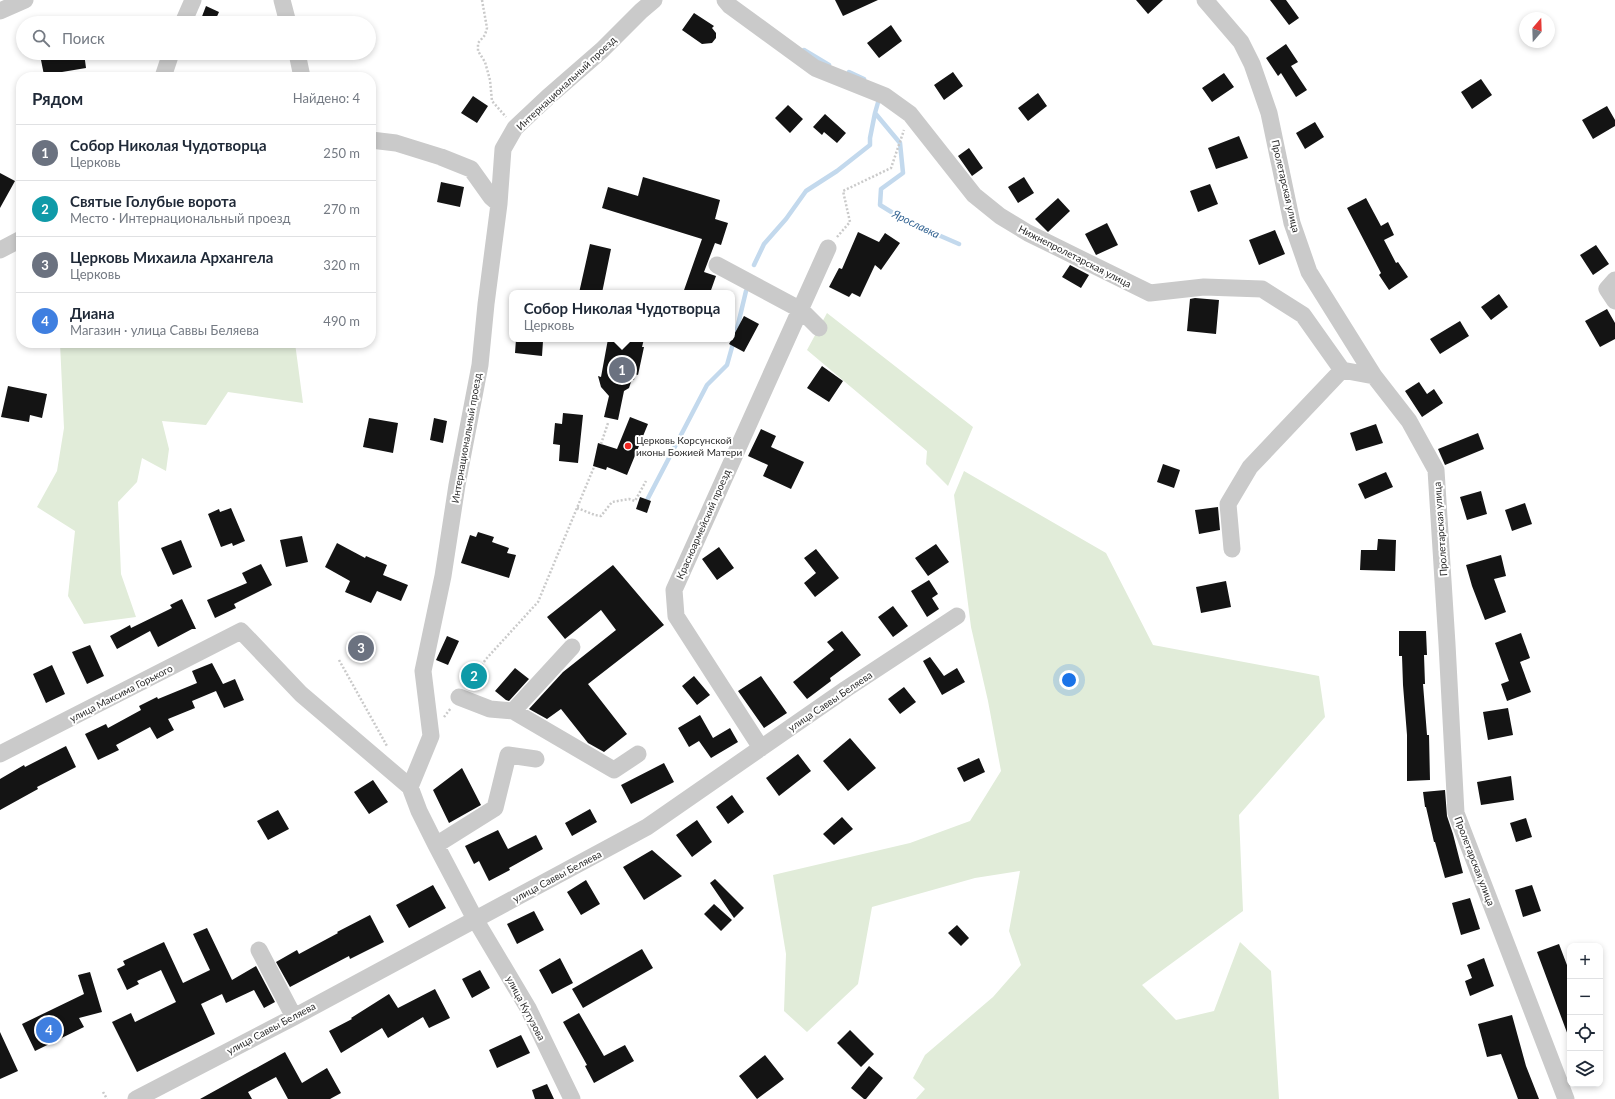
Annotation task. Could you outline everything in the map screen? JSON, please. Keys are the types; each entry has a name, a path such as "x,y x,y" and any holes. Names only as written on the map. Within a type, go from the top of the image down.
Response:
{"street":[{"path":"0,11 25,0"},
{"path":"186,16 193,0"},
{"path":"282,0 286,16"},
{"name":"Интернациональный проезд","path":"410,787 431,736 423,672 443,576 457,485 480,365 499,204 503,149 515,128 602,50 654,0"},
{"name":"Нижнепролетарская улица","path":"725,0 730,6 815,68 885,96 910,114 974,195 1000,216 1028,233 1150,294 1204,288 1262,289 1303,315 1342,370"},
{"name":"Пролетарская улица","path":"1205,0 1241,42 1252,64 1269,113 1292,223 1309,272 1374,376 1409,421 1436,470 1456,813 1566,1099"},
{"path":"164,72 168,60"},
{"path":"298,60 301,72"},
{"path":"376,141 396,143 441,157 471,169 491,196 499,204"},
{"path":"0,250 16,242"},
{"name":"Красноармейский проезд","path":"761,748 676,616 674,590 828,248"},
{"path":"717,265 801,310 819,328"},
{"path":"1615,280 1607,289 1615,301"},
{"path":"1232,549 1228,504 1250,467 1342,370 1374,376"},
{"name":"улица Саввы Беляева","path":"136,1099 294,1017 647,827 957,616"},
{"name":"улица Максима Горького","path":"0,754 241,631 301,694 410,787"},
{"path":"513,711 572,647"},
{"path":"459,697 490,709 513,711 614,770 638,754"},
{"path":"436,845 494,808 508,755 536,759"},
{"path":"410,787 419,811 475,919"},
{"name":"улица Кутузова","path":"475,919 528,1008 572,1099"},
{"path":"258,950 294,1017"}],"path":[{"path":"482,0 487,28 485,35 478,43 478,51 485,62 490,80 492,101 515,128"},
{"path":"828,248 850,222 843,191 891,168 910,114"},
{"path":"601,444 608,423"},
{"path":"431,736 486,659 538,602 594,467"},
{"path":"577,508 601,516 612,502 629,500 635,501 646,480"},
{"path":"339,660 388,747"},
{"path":"103,1092 107,1099"}],"green space":[{"path":"827,313 973,427 948,486 926,464 927,451 807,350"},
{"path":"60,348 296,348 303,403 228,392 206,425 162,421 169,449 166,471 142,458 137,482 118,502 121,574 136,617 84,624 68,596 75,531 37,507 57,471 64,428"},
{"path":"964,471 1106,553 1153,645 1319,676 1325,717 1239,815 1243,911 1142,985 1176,1020 1214,1011 1240,942 1271,971 1279,1099 916,1099 925,1089 913,1078 925,1055 993,997 1021,965 1009,931 1020,871 975,878 872,907 858,984 807,1032 784,1011 786,954 773,875 910,843 970,821 1001,771 988,701 971,627 954,495"}],"building":[{"path":"835,0 878,0 843,16"},
{"path":"1136,0 1163,0 1148,14"},
{"path":"1270,0 1286,0 1299,18 1289,25"},
{"path":"206,6 219,12 217,16 202,16"},
{"path":"694,13 714,26 712,28 716,33 716,38 712,43 702,44 682,30"},
{"path":"891,25 902,41 879,58 867,43"},
{"path":"1286,44 1298,62 1291,66 1307,90 1296,97 1281,73 1278,76 1266,58"},
{"path":"41,60 85,60 86,68 62,72 43,72"},
{"path":"953,72 963,86 944,100 934,85"},
{"path":"1224,73 1234,87 1212,102 1202,88"},
{"path":"1481,79 1492,95 1472,109 1461,92"},
{"path":"1038,93 1047,106 1028,121 1018,108"},
{"path":"473,96 488,106 477,123 461,113"},
{"path":"788,105 803,119 790,133 775,118"},
{"path":"1607,106 1615,120 1615,126 1593,139 1582,120"},
{"path":"825,114 846,133 837,143 824,132 822,135 813,127"},
{"path":"1315,122 1324,137 1305,149 1296,133"},
{"path":"1239,136 1248,158 1216,169 1208,148"},
{"path":"969,148 983,168 972,176 958,156"},
{"path":"0,173 15,181 0,208"},
{"path":"643,177 720,200 715,219 728,223 721,245 715,243 704,272 716,276 711,290 684,290 702,239 602,208 608,187 638,196"},
{"path":"1024,177 1034,193 1018,203 1008,187"},
{"path":"441,182 464,187 460,207 437,202"},
{"path":"1210,184 1218,204 1198,212 1190,191"},
{"path":"1058,198 1070,211 1048,232 1035,219"},
{"path":"1366,198 1381,226 1388,222 1394,235 1384,240 1396,263 1398,262 1408,277 1389,290 1379,275 1381,273 1347,208"},
{"path":"1107,223 1118,245 1096,255 1085,234"},
{"path":"1275,230 1285,254 1259,265 1249,240"},
{"path":"858,232 879,242 885,233 900,243 881,270 875,265 860,297 852,293 849,297 829,287 839,268 842,269"},
{"path":"590,244 611,249 603,290 580,290"},
{"path":"1596,245 1609,264 1593,275 1580,255"},
{"path":"1070,265 1089,275 1081,288 1062,277"},
{"path":"1499,294 1508,307 1491,320 1481,307"},
{"path":"1190,299 1219,300 1216,334 1187,331"},
{"path":"1607,309 1615,323 1615,339 1600,347 1585,321"},
{"path":"744,316 759,324 744,352 729,344 730,342 735,342 735,333"},
{"path":"1460,321 1469,336 1440,354 1430,339"},
{"path":"516,342 543,342 542,356 515,353"},
{"path":"607,342 643,342 642,347 644,347 638,375 635,374 634,380 632,379 629,388 624,391 618,420 604,417 609,396 601,387 598,376 601,377"},
{"path":"822,366 843,381 829,402 807,388"},
{"path":"1419,382 1427,394 1434,389 1443,403 1422,417 1405,391"},
{"path":"8,386 47,394 42,418 30,415 29,422 1,417"},
{"path":"563,413 583,415 578,463 559,461 560,445 553,444 555,423 562,424"},
{"name":"Церковь Корсунской иконы Божией Матери","path":"630,417 648,424 627,475 607,467 606,470 593,466 598,443 617,449"},
{"path":"369,418 398,423 393,453 363,447"},
{"path":"434,418 447,421 443,443 430,440"},
{"path":"1376,424 1383,443 1356,451 1350,433"},
{"path":"761,429 776,436 771,447 804,462 791,489 763,476 768,465 748,456"},
{"path":"1478,433 1484,449 1445,465 1438,449"},
{"path":"1163,464 1180,470 1174,488 1157,482"},
{"path":"1386,472 1393,487 1365,499 1358,484"},
{"path":"1481,491 1487,514 1467,520 1460,497"},
{"path":"640,497 651,501 647,513 636,509"},
{"path":"1525,503 1532,524 1512,531 1505,510"},
{"path":"1218,507 1220,530 1199,534 1195,510"},
{"path":"231,508 245,541 233,546 232,543 221,547 208,514 219,509 220,512"},
{"path":"478,532 494,537 492,542 509,548 507,553 516,555 509,578 461,563 470,535 476,537"},
{"path":"302,536 308,562 286,567 280,540"},
{"path":"1378,539 1396,540 1395,571 1360,570 1361,550 1377,550"},
{"path":"181,540 192,567 173,575 161,548"},
{"path":"337,543 365,558 366,556 387,565 383,575 408,585 401,601 377,591 371,603 345,592 350,581 325,567"},
{"path":"936,544 949,562 928,576 915,558"},
{"path":"719,547 734,568 717,580 702,559"},
{"path":"816,549 839,578 815,597 804,583 816,573 804,558"},
{"path":"1501,555 1506,576 1494,579 1506,612 1485,620 1466,565"},
{"path":"261,564 272,585 234,604 236,608 215,618 207,600 247,583 242,573"},
{"path":"613,565 664,625 588,684 627,734 604,752 588,743 561,709 547,719 529,709 563,672 616,630 601,610 565,639 547,617"},
{"path":"929,580 938,594 932,598 939,609 927,617 911,591"},
{"path":"1226,581 1231,607 1201,613 1196,587"},
{"path":"182,599 196,629 192,629 158,647 150,631 117,649 110,636 130,625 131,628 172,608 170,605"},
{"path":"893,606 908,626 893,637 878,617"},
{"path":"842,631 861,655 830,678 831,681 807,699 793,682 834,650 827,642"},
{"path":"1399,631 1426,631 1427,655 1424,655 1425,684 1423,684 1427,735 1429,735 1430,780 1407,781 1407,735 1402,656 1399,656"},
{"path":"1521,633 1530,658 1520,662 1531,692 1507,701 1501,684 1509,681 1495,643"},
{"path":"447,636 459,641 448,665 436,660"},
{"path":"363,637 372,652 358,659 350,644"},
{"path":"90,645 104,676 87,684 72,652"},
{"path":"930,657 944,676 957,668 965,682 942,695 923,661"},
{"path":"212,663 223,684 235,679 244,700 224,708 216,691 192,701 195,708 168,719 174,730 157,739 150,727 116,745 119,750 98,760 85,734 106,724 108,728 141,710 139,706 157,697 158,699 197,683 192,671"},
{"path":"52,665 65,694 46,703 33,674"},
{"path":"515,668 529,679 509,701 495,691"},
{"path":"694,676 710,695 697,705 682,686"},
{"path":"761,676 787,713 764,728 738,691"},
{"path":"904,687 916,702 900,714 888,699"},
{"path":"1508,708 1513,735 1488,740 1483,712"},
{"path":"700,715 713,738 730,728 738,742 711,758 699,741 689,747 678,728"},
{"path":"850,738 876,768 848,791 823,761"},
{"path":"66,746 76,767 37,787 38,789 0,810 0,779 24,765 25,767"},
{"path":"798,754 811,771 779,796 766,778"},
{"path":"979,758 985,772 964,782 957,768"},
{"path":"664,763 674,782 631,804 621,785"},
{"path":"462,768 481,805 449,823 433,790"},
{"path":"1511,776 1514,800 1481,805 1477,782"},
{"path":"373,780 388,802 369,814 354,792"},
{"path":"1445,790 1447,816 1463,873 1445,878 1425,807 1423,792"},
{"path":"732,795 744,812 728,824 716,807"},
{"path":"590,809 597,822 572,836 565,823"},
{"path":"278,810 289,829 268,840 257,821"},
{"path":"842,817 853,829 834,845 823,834"},
{"path":"1526,818 1532,837 1516,842 1510,823"},
{"path":"697,820 712,842 692,857 676,835"},
{"path":"498,830 508,849 536,835 543,849 509,868 510,870 489,881 479,861 474,864 465,846"},
{"path":"652,850 682,876 644,900 623,867"},
{"path":"715,879 744,908 734,918 710,883"},
{"path":"586,880 600,904 581,915 567,892"},
{"path":"433,885 446,908 409,928 396,905"},
{"path":"1532,885 1541,911 1523,917 1515,890"},
{"path":"1470,898 1480,929 1461,935 1452,903"},
{"path":"714,904 732,920 721,931 704,914"},
{"path":"534,911 544,930 517,944 507,924"},
{"path":"370,915 384,942 350,959 349,956 290,987 276,962 297,950 299,954"},
{"path":"957,925 969,938 961,946 948,933"},
{"path":"207,928 232,980 256,966 275,1002 264,1008 254,990 226,1003 222,994 201,1004 215,1034 137,1072 112,1022 131,1013 135,1022 176,1002 161,970 137,981 139,984 127,990 117,969 125,965 123,961 164,942 183,983 210,970 193,934"},
{"path":"1559,944 1567,965 1567,1033 1537,952"},
{"path":"642,949 653,968 583,1008 572,989"},
{"path":"560,958 573,983 552,994 539,970"},
{"path":"1484,958 1494,986 1470,996 1465,981 1472,978 1467,965"},
{"path":"480,970 490,988 472,998 462,979"},
{"path":"90,972 102,1012 79,1018 84,1027 35,1051 22,1024 84,994 78,975"},
{"path":"435,989 450,1018 429,1028 423,1017 388,1038 382,1028 341,1053 329,1031 352,1019 351,1018 389,994 398,1008"},
{"path":"579,1013 604,1056 625,1045 634,1061 594,1083 585,1066 587,1065 563,1022"},
{"path":"1512,1015 1526,1066 1539,1099 1518,1099 1501,1054 1487,1057 1478,1024"},
{"path":"850,1030 874,1054 861,1067 837,1043"},
{"path":"0,1032 18,1071 0,1079"},
{"path":"521,1035 530,1053 497,1068 489,1050"},
{"path":"285,1052 302,1083 327,1068 341,1093 330,1099 288,1099 276,1077 248,1092 252,1099 200,1099"},
{"path":"765,1055 784,1079 757,1099 739,1076"},
{"path":"869,1066 883,1078 866,1099 864,1099 851,1088"},
{"path":"547,1084 554,1099 535,1099 532,1090"}],"waterway":[{"name":"Ярославка","path":"804,50 829,65"},
{"name":"Ярославка","path":"849,72 864,79"},
{"name":"Ярославка","path":"879,99 875,113 900,143 903,173 881,189 880,205 906,221 959,244"},
{"path":"754,265 764,244 786,219 806,191 837,171 870,145 875,113"},
{"path":"736,333 746,291"},
{"path":"645,504 707,385 727,365 733,342"}],"place":[{"name":"Собор Николая Чудотворца","path":"622,370"},
{"name":"Церковь Корсунской иконы Божией Матери","path":"628,446"},
{"name":"Церковь Михаила Архангела","path":"361,648"},
{"name":"Святые Голубые ворота","path":"474,676"},
{"name":"Диана","path":"49,1030"}]}
